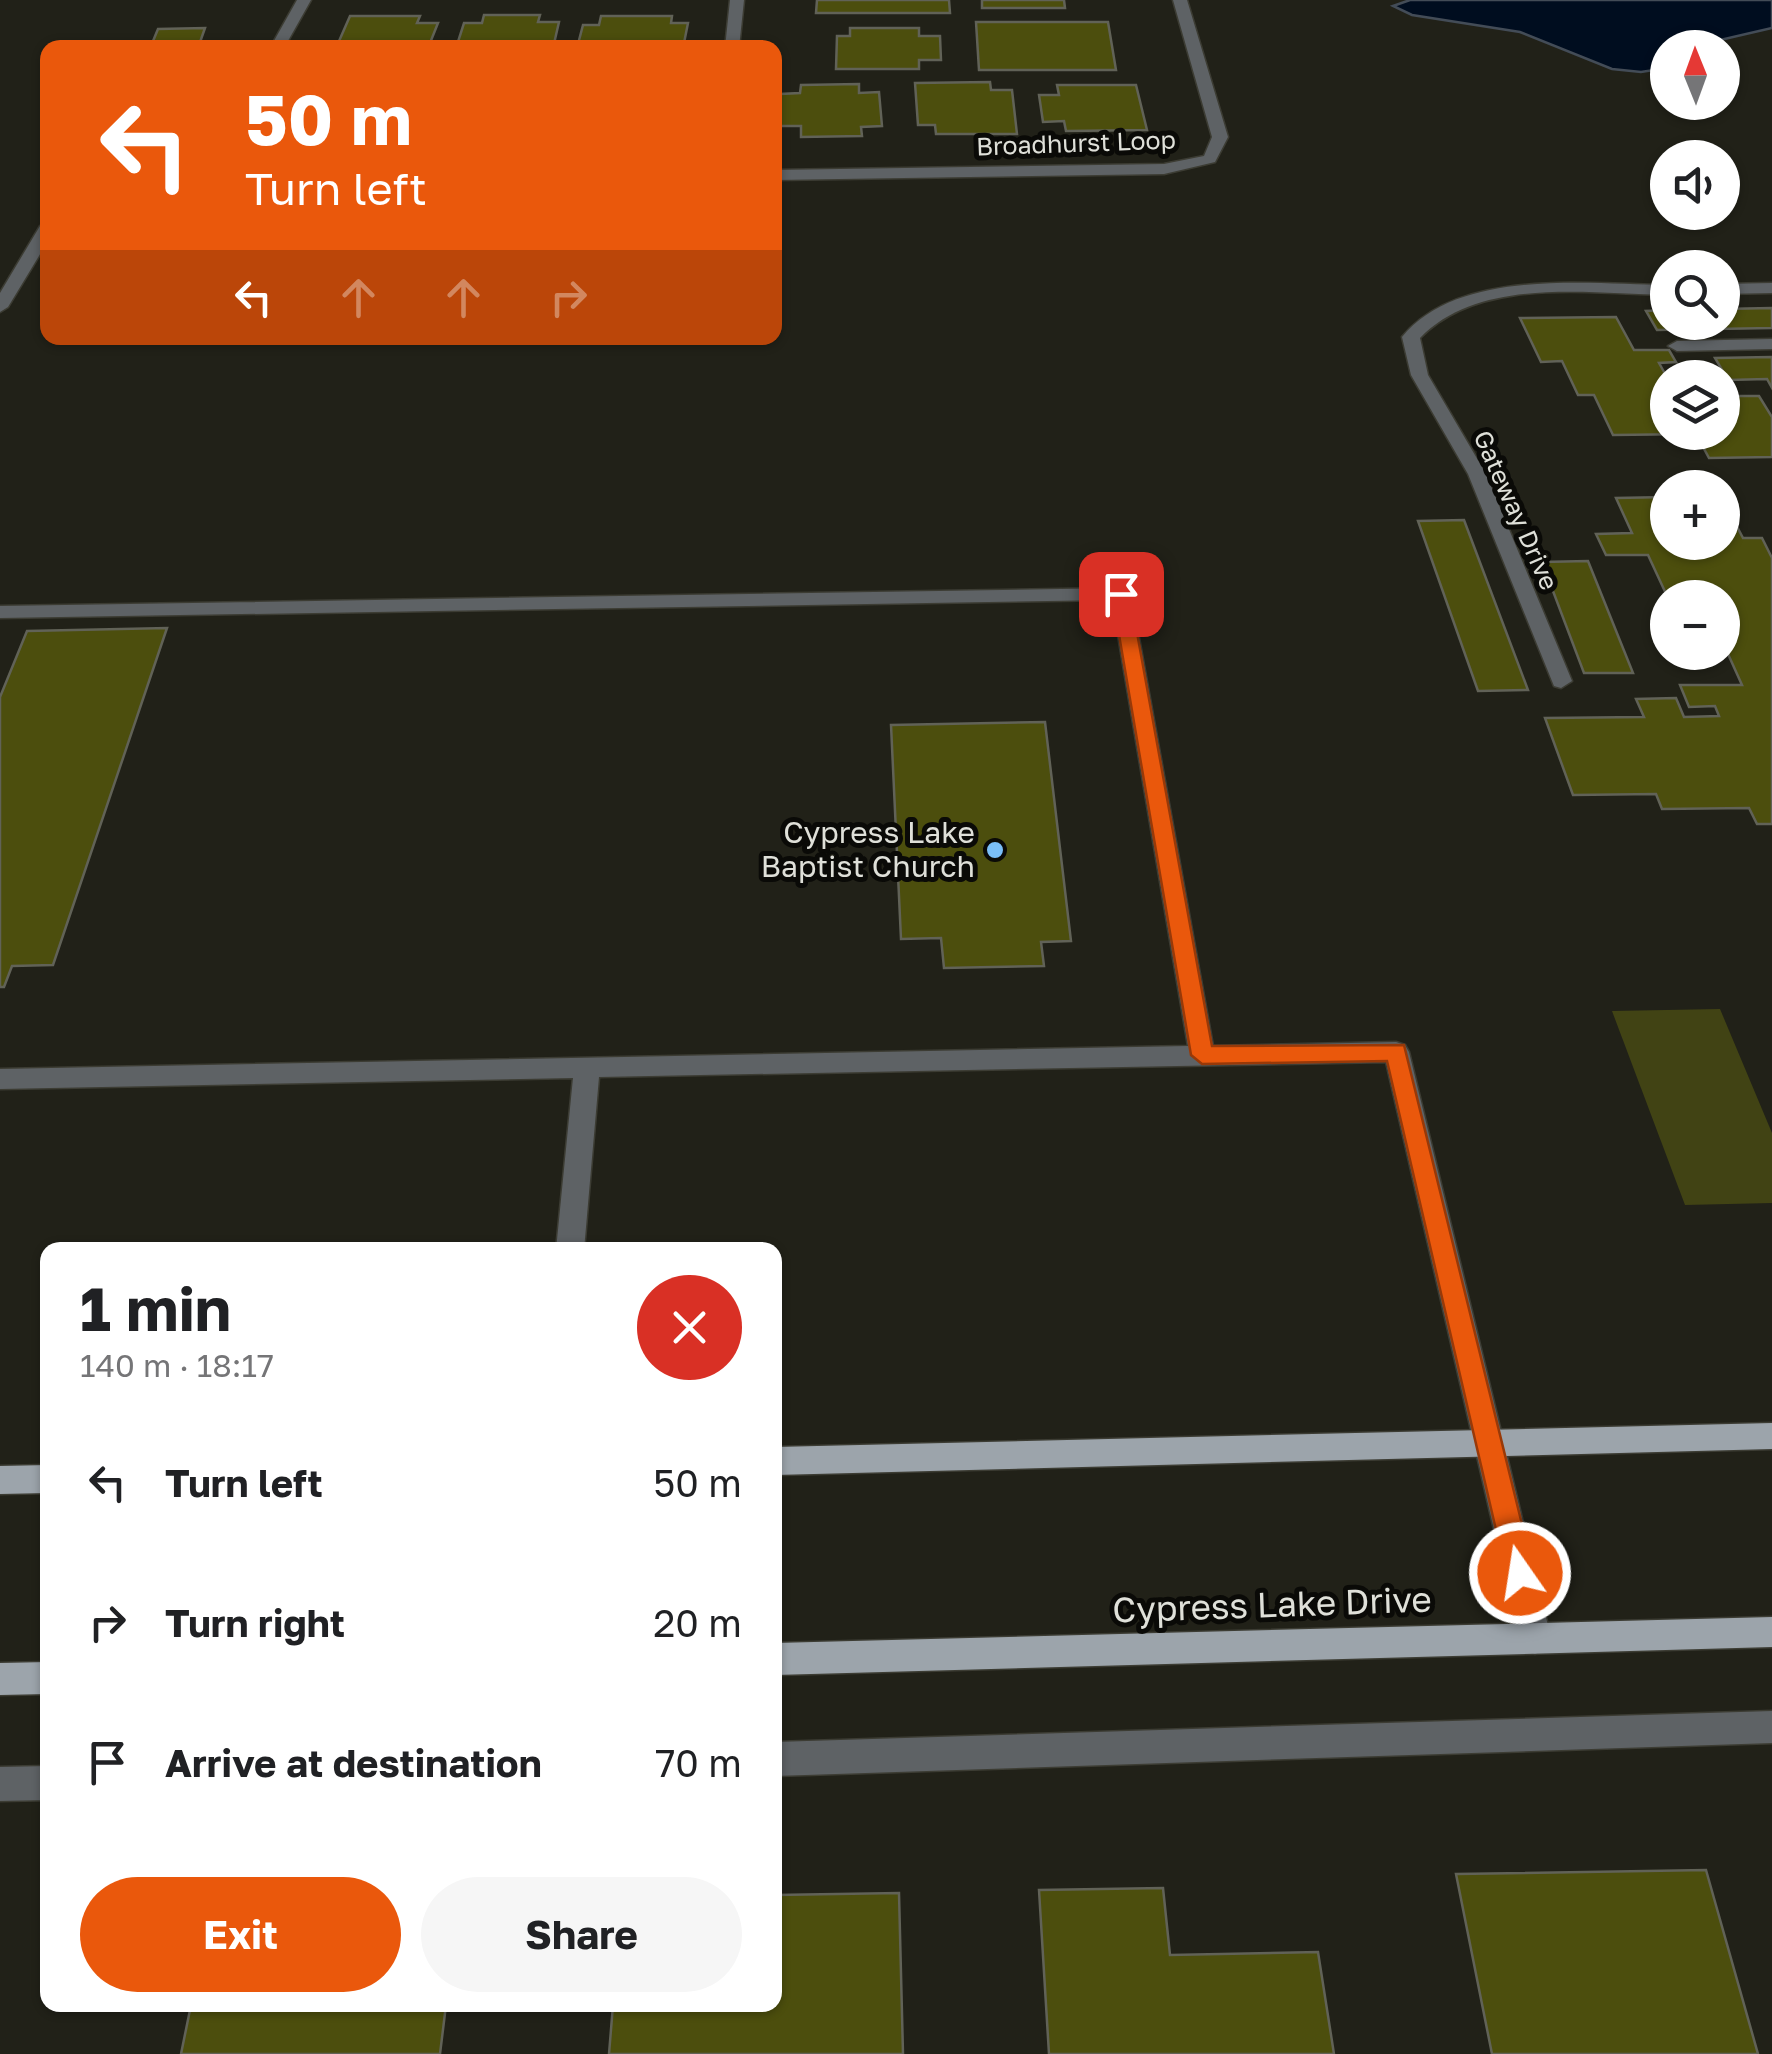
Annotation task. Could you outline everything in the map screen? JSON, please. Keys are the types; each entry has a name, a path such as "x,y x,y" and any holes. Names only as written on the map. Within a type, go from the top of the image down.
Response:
{"main road":[{"path":"782,1461 1772,1436"},
{"path":"0,1480 40,1479"},
{"name":"Cypress Lake Drive","path":"782,1658 1772,1632"},
{"path":"0,1680 40,1678"}],"street":[{"path":"282,40 304,0"},
{"path":"733,40 737,0"},
{"name":"Broadhurst Loop","path":"782,175 1164,169 1210,159 1220,137 1180,0"},
{"path":"0,307 40,240"},
{"path":"1740,288 1772,288"},
{"name":"Gateway Drive","path":"1560,681 1476,472 1455,432 1419,381 1410,337 1420,322 1440,308 1470,298 1503,292 1650,290"},
{"path":"1676,346 1772,344"},
{"path":"0,612 1121,594 1202,1055"},
{"path":"0,1079 1396,1052 1535,1638"},
{"path":"571,1242 587,1068"},
{"path":"782,1759 1772,1727"},
{"path":"0,1784 40,1783"}],"shaded area":[{"path":"1720,1009 1772,1133 1772,1203 1685,1205 1612,1011"}],"water":[{"path":"1410,0 1772,0 1772,28 1740,35 1740,30 1650,30 1650,71 1641,72 1612,69 1520,32 1412,15 1393,6"}],"building":[{"path":"817,0 949,0 950,13 816,13"},
{"path":"982,0 1064,0 1065,8 982,8"},
{"path":"484,15 540,15 538,22 559,22 555,40 459,40 464,23 482,23"},
{"path":"350,16 420,16 417,23 438,23 431,40 340,40"},
{"path":"601,16 672,16 671,23 688,23 685,40 579,40 583,25 599,25"},
{"path":"976,22 1108,22 1116,70 979,70"},
{"path":"205,28 201,40 153,40 158,29"},
{"path":"850,28 919,28 919,36 940,36 941,60 919,60 919,69 836,69 837,36 850,36"},
{"path":"990,82 991,90 1012,90 1017,134 936,134 935,125 918,125 915,83"},
{"path":"859,84 859,93 879,92 882,126 861,127 862,136 801,137 801,126 782,126 782,94 800,93 801,85"},
{"path":"1057,85 1136,85 1147,130 1066,131 1064,121 1043,122 1039,95 1059,95"},
{"path":"1772,308 1772,328 1740,329 1740,309"},
{"path":"1616,317 1634,350 1669,350 1675,360 1650,360 1650,435 1613,435 1594,395 1578,395 1562,361 1541,362 1520,318"},
{"path":"1772,357 1772,388 1767,379 1740,380 1740,360 1715,358"},
{"path":"1740,396 1759,396 1772,417 1772,457 1709,458 1705,450 1740,450"},
{"path":"1650,497 1650,559 1648,555 1606,555 1596,534 1632,533 1616,498"},
{"path":"1464,520 1528,690 1478,691 1418,521"},
{"path":"1740,532 1743,538 1762,538 1772,558 1772,824 1757,824 1749,808 1662,809 1656,794 1573,795 1545,718 1644,717 1636,699 1676,698 1684,717 1719,716 1715,706 1689,707 1680,685 1742,685 1735,670 1740,670 1740,580 1660,580 1650,560 1740,560"},
{"path":"1588,561 1633,673 1584,673 1542,562"},
{"path":"167,628 53,965 12,966 4,987 0,987 0,697 27,631"},
{"path":"1045,722 1071,941 1041,942 1044,966 944,968 941,938 901,939 891,725"},
{"path":"1706,1870 1758,2054 1492,2054 1456,1874"},
{"path":"1163,1888 1170,1955 1318,1952 1334,2054 1049,2054 1039,1890"},
{"path":"899,1893 903,2054 609,2054 612,2012 782,2012 782,1895"},
{"path":"190,2012 445,2012 440,2054 181,2054"}],"place":[{"name":"Cypress Lake Baptist Church","path":"995,850"}],"route":[{"path":"1121,594 1202,1055 1396,1052 1520,1573"}]}
